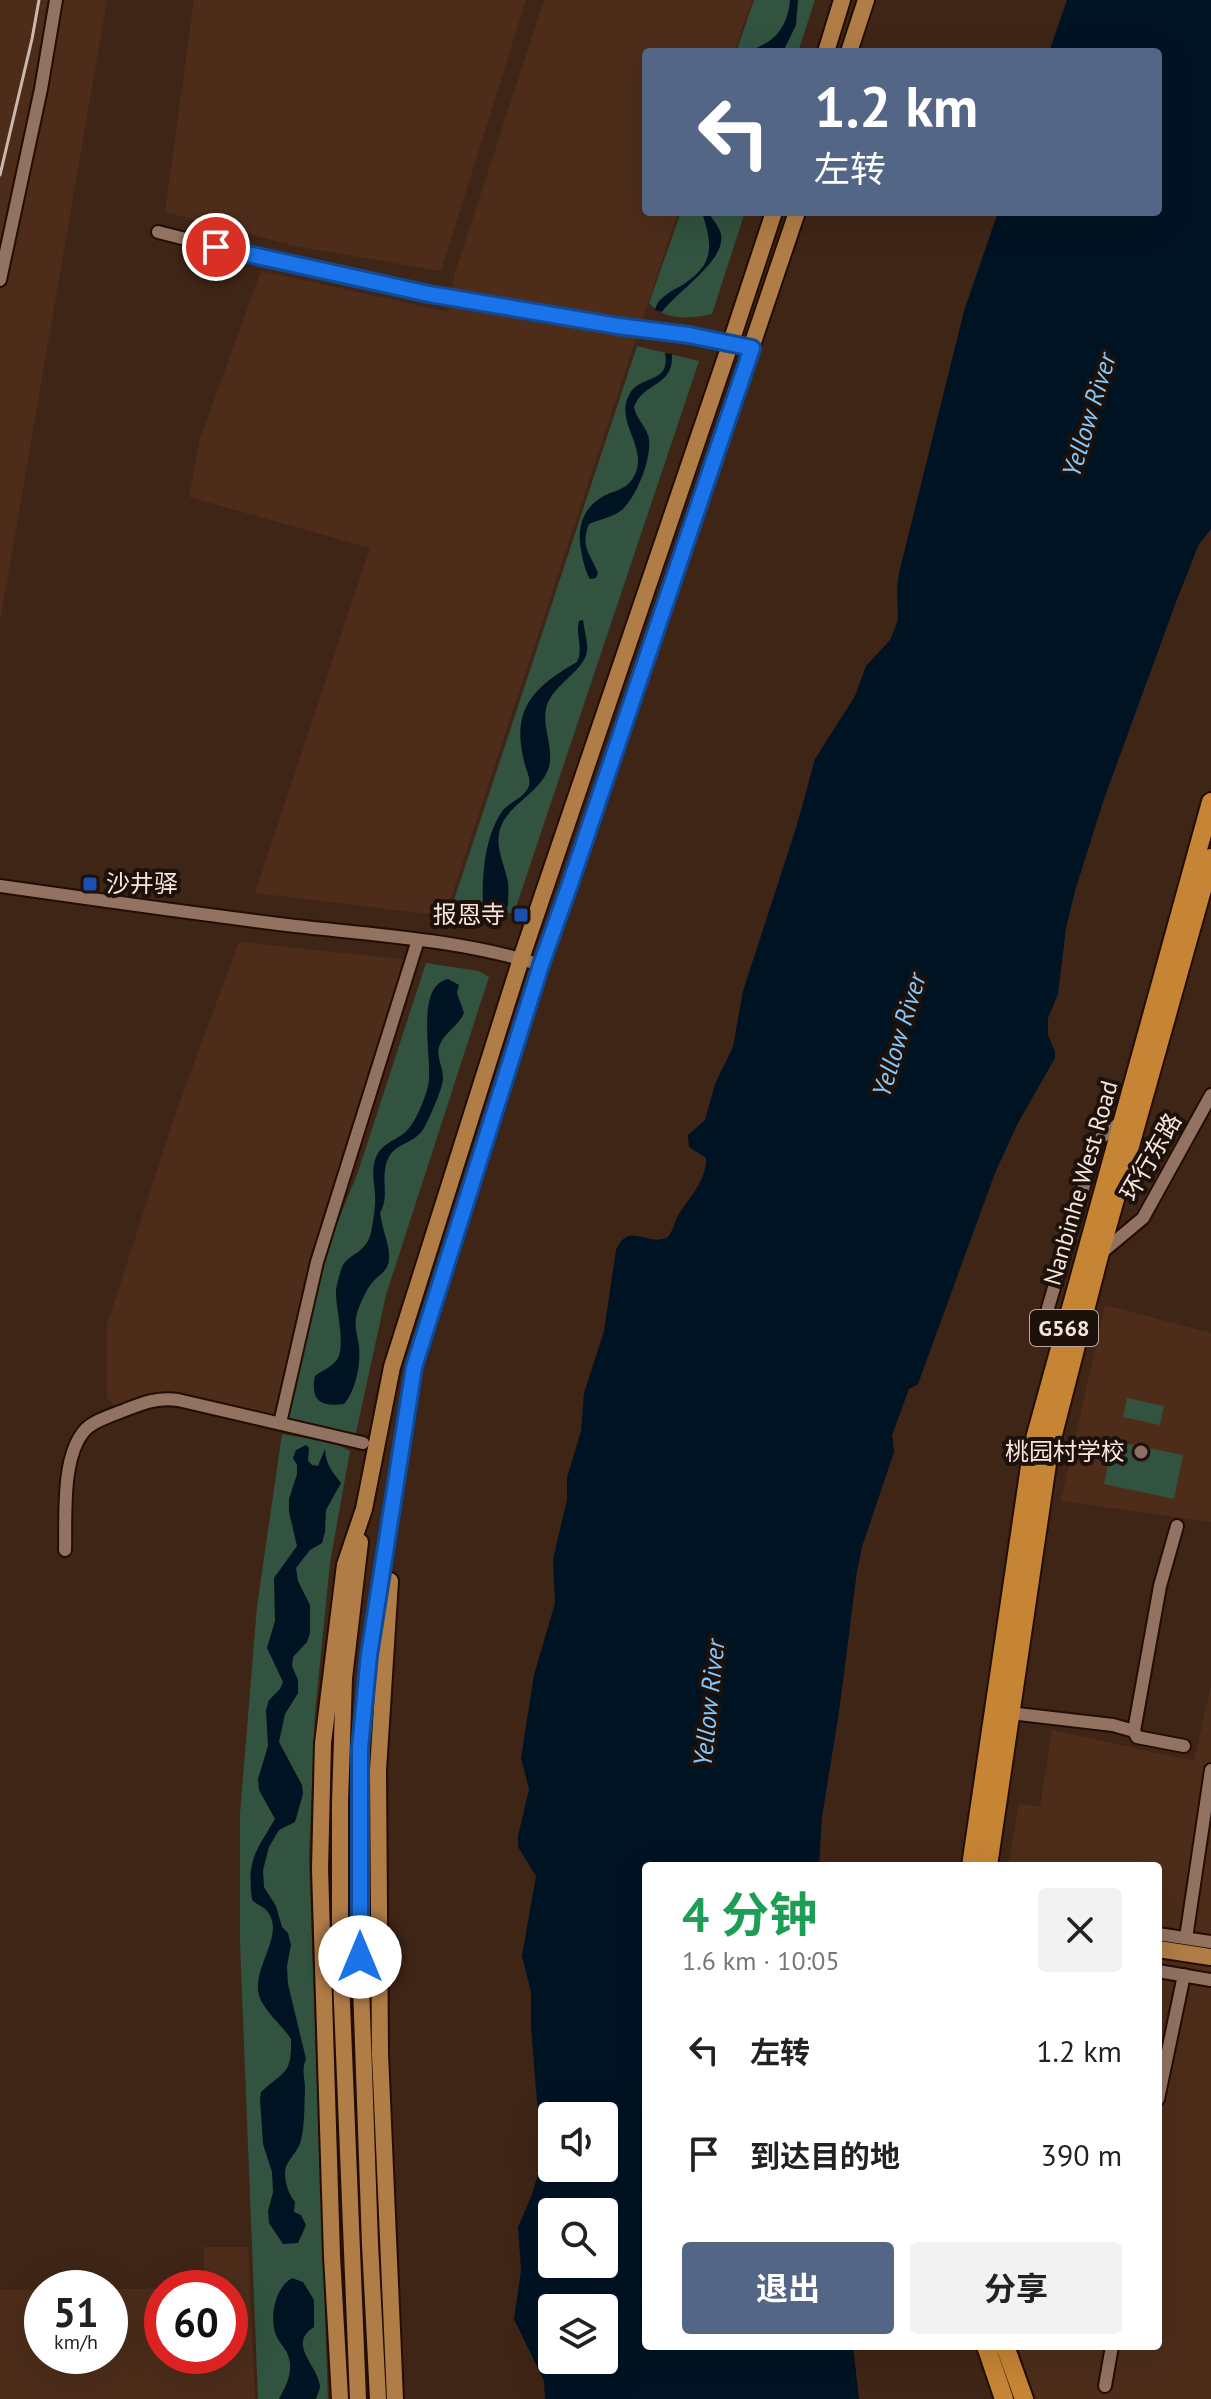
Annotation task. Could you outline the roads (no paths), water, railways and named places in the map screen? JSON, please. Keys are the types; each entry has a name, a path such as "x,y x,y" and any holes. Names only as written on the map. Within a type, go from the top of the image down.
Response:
{"highway":[{"name":"Nanbinhe West Road","path":"989,1862 1049,1450 1124,1119 1211,802"},
{"name":"Nanbinhe West Road","path":"972,1862 1033,1446 1211,858"},
{"path":"987,2350 1004,2399"},
{"path":"1006,2350 1024,2399"}],"main road":[{"path":"827,48 842,0"},
{"path":"850,48 866,0"},
{"path":"358,2399 340,1954 340,1753 344,1678 364,1509 392,1367 521,959 773,216"},
{"path":"378,2399 360,1957 360,1748 369,1655 414,1367 541,965 796,216"},
{"path":"395,2399 380,2054 378,1770 390,1577 402,1496 401,1448"},
{"path":"340,2399 332,2256 320,1869 322,1759 345,1565 364,1509"},
{"path":"1162,1950 1211,1957"}],"street":[{"path":"0,280 41,89 56,0"},
{"path":"158,232 429,294 689,335 752,348"},
{"path":"0,886 459,945 541,965"},
{"path":"280,1423 317,1262 418,940"},
{"name":"环行东路","path":"1091,1258 1143,1218 1211,1095"},
{"path":"1048,1308 1097,1141 1124,1119"},
{"path":"65,1550 69,1471 86,1428 153,1400 165,1398 363,1443"},
{"path":"1177,1526 1160,1586 1134,1731 1137,1737 1184,1746"},
{"path":"1010,1713 1113,1725 1134,1731"},
{"path":"1186,1938 1211,1770"},
{"path":"1162,1935 1211,1942"},
{"path":"1162,1972 1211,1980"},
{"path":"1162,2080 1184,1975"},
{"path":"1105,2386 1111,2350"}],"water":[{"path":"790,0 798,0 796,25 785,48 757,48 777,34 786,18"},
{"name":"Yellow River","path":"1067,0 1211,0 1211,529 1199,544 1176,602 1103,802 1075,891 1066,928 1058,994 1048,1018 1048,1035 1055,1058 1018,1123 995,1173 918,1384 909,1389 892,1435 894,1452 857,1571 822,1817 819,1862 642,1862 642,2350 853,2350 859,2399 545,2399 541,2374 618,2374 618,2294 538,2294 538,2369 514,2319 521,2271 518,2227 538,2175 538,2182 618,2182 618,2102 538,2102 538,2113 531,1992 522,1956 536,1876 518,1847 529,1789 521,1758 534,1675 555,1603 553,1559 567,1500 567,1478 581,1431 584,1393 604,1331 616,1250 627,1237 668,1237 701,1180 706,1158 689,1147 688,1135 705,1120 715,1084 733,1047 743,991 815,759 855,696 866,666 890,640 895,628 899,573 964,311 997,216 1162,216 1162,48 1050,48"},
{"path":"703,216 711,216 721,234 721,244 709,265 662,312 655,310 662,298 697,274 703,266 709,250"},
{"path":"665,353 672,354 668,373 644,392 634,407 649,443 639,485 623,509 589,524 586,532 589,555 598,573 596,578 590,579 581,550 581,524 593,503 625,487 634,477 637,452 626,405 634,388 663,370"},
{"path":"583,620 587,647 585,658 556,690 545,713 550,756 547,772 507,816 499,834 508,882 508,906 499,911 483,908 484,871 495,824 507,806 523,795 529,785 521,746 523,715 528,703 548,681 577,662 580,651 578,626 579,621"},
{"path":"448,979 459,985 457,993 464,1013 439,1047 443,1081 426,1124 419,1134 396,1149 387,1160 384,1202 380,1214 389,1259 385,1270 368,1289 357,1315 359,1353 355,1384 344,1404 323,1403 314,1391 315,1376 339,1356 341,1339 336,1290 339,1275 345,1263 364,1247 370,1236 375,1209 373,1171 376,1157 384,1146 407,1130 424,1098 429,1075 428,1010 437,985"},
{"path":"306,1445 309,1448 308,1461 312,1465 318,1466 325,1449 328,1464 341,1483 326,1510 322,1543 310,1550 296,1568 298,1581 310,1605 310,1633 307,1642 293,1657 298,1693 285,1714 279,1742 302,1785 303,1794 295,1822 279,1830 269,1847 263,1870 264,1887 276,1906 291,1945 288,1984 306,2059 303,2070 302,2134 285,2173 295,2202 294,2212 301,2215 306,2225 298,2243 283,2244 269,2223 272,2172 263,2144 260,2099 261,2092 288,2065 291,2039 260,1998 259,1976 273,1931 267,1911 252,1900 251,1875 254,1857 275,1819 259,1790 258,1779 268,1746 266,1710 269,1700 283,1682 267,1648 275,1621 274,1578 297,1546 289,1512 289,1499 297,1474 293,1458 296,1450"},
{"path":"292,2278 303,2282 314,2300 314,2327 306,2334 303,2347 320,2386 316,2399 279,2399 289,2378 290,2363 276,2335 274,2312 281,2288"}],"railway":[{"path":"0,175 39,0"}],"place":[{"name":"沙井驿","path":"90,884"},
{"name":"报恩寺","path":"521,915"},
{"name":"桃园村学校","path":"1141,1452"}]}
